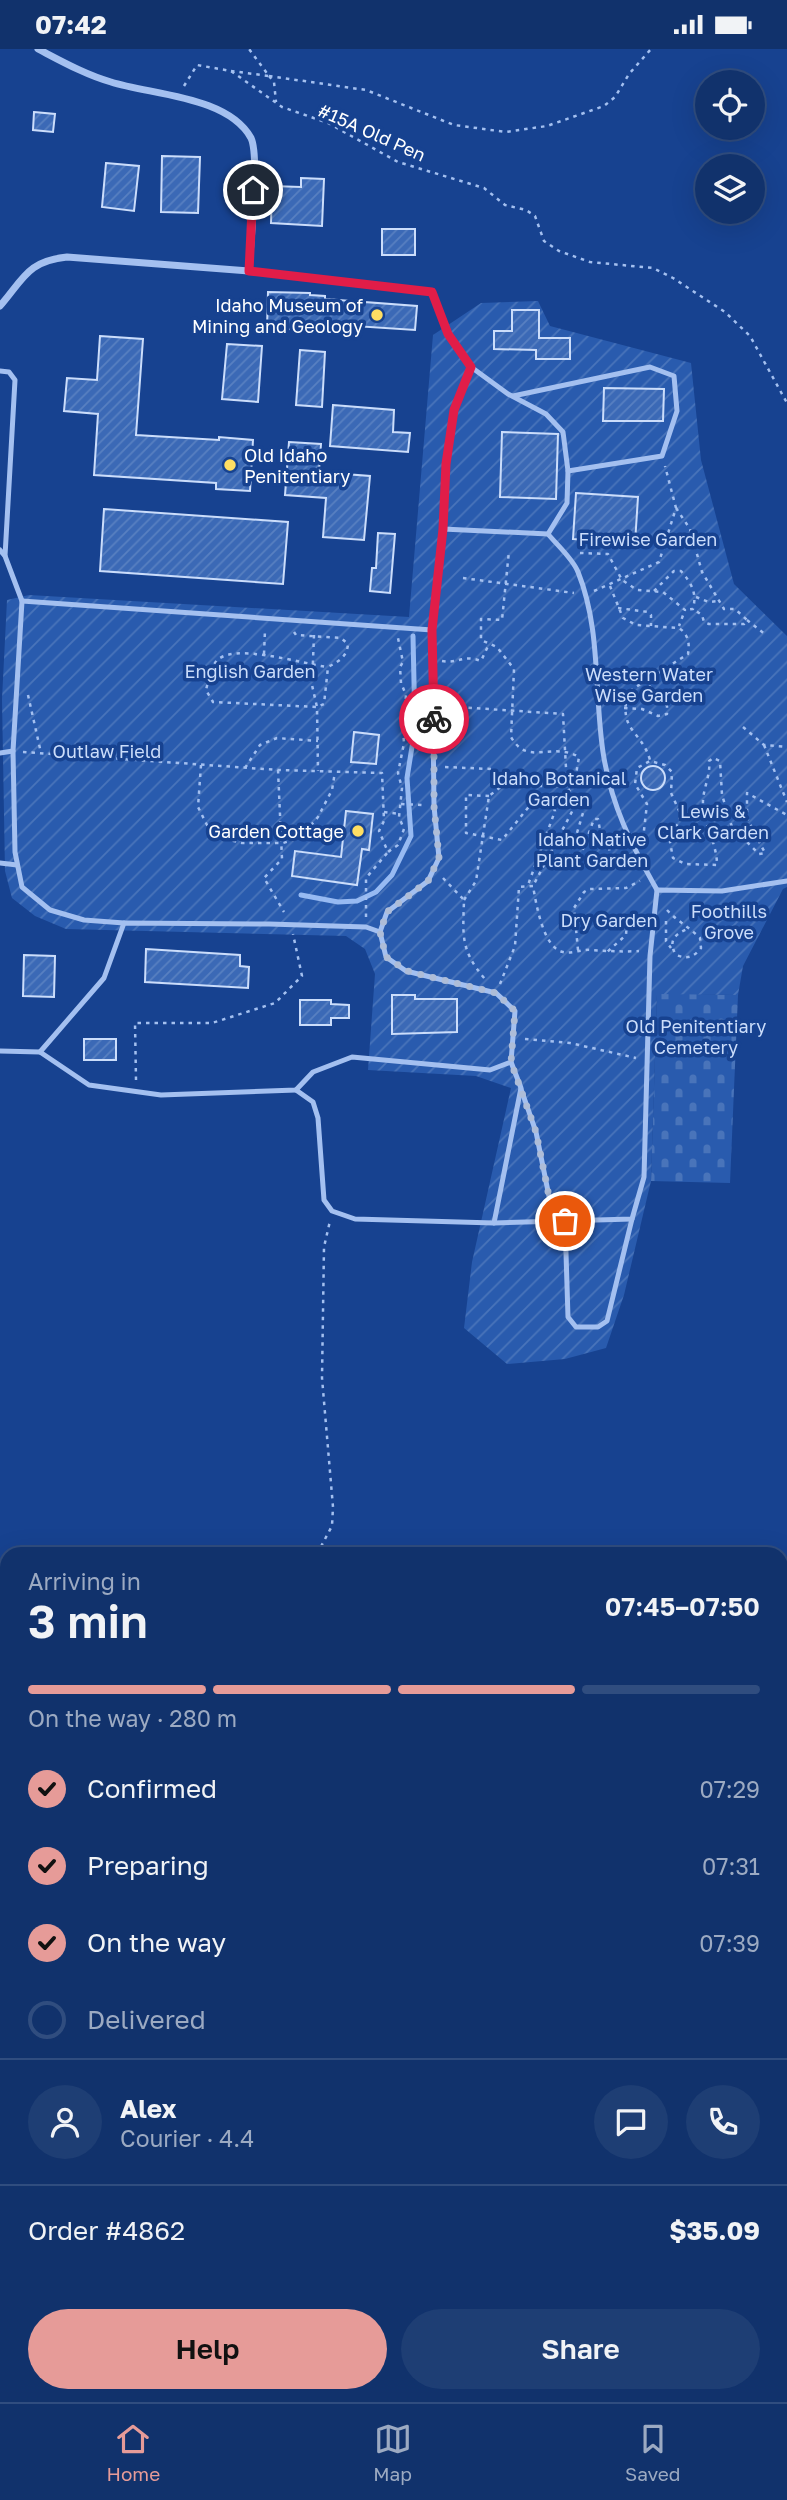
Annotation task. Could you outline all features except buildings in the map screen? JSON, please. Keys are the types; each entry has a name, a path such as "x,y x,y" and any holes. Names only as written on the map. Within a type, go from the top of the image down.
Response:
{"street":[{"path":"38,49 109,82 210,106 237,121 251,140 255,163 249,271"},
{"path":"0,306 35,265 47,259 67,257 249,271 432,292 448,334"}],"lane":[{"path":"448,334 471,367 511,396 546,414 563,432 568,471 567,503 548,534"},
{"path":"471,367 454,410 446,464 443,529 432,630 434,806 439,858 428,881 387,912 380,932 386,957 407,971 496,993 515,1011 511,1062 536,1132 554,1221"},
{"path":"511,396 650,367 674,376 677,411 662,456 568,471"},
{"path":"0,371 9,372 15,380 5,556"},
{"path":"443,529 548,534 578,569 594,637 603,751 614,803 635,852 657,890 650,951 644,1177 607,1321 598,1327 576,1327 568,1317 565,1221"},
{"path":"0,550 5,556 22,601 13,751 15,852 22,887 50,910 84,920 366,927 380,932"},
{"path":"22,601 432,630"},
{"path":"0,753 13,751"},
{"path":"0,863 18,865"},
{"path":"657,890 722,891 787,881"},
{"path":"40,1052 104,978 124,923"},
{"path":"0,1051 40,1052 89,1085 161,1095 296,1090 313,1102 318,1118 324,1200 332,1210 355,1219 494,1223 632,1219"},
{"path":"296,1090 313,1072 352,1057 490,1070 511,1062"},
{"path":"494,1223 520,1088"}],"path":[{"path":"249,49 274,82 276,104"},
{"path":"231,71 366,90 454,125 506,132 547,126 604,106 615,97 629,74 652,49"},
{"name":"#15A Old Pen","path":"177,97 197,65 231,71 276,104 328,123 398,162 484,188 505,205 526,210 535,216 544,241 559,251 590,262 653,268 673,278 725,312 750,336 787,403"},
{"path":"662,456 676,508 690,529 702,572 724,609 735,610 766,635"},
{"path":"463,578 584,594 610,586 659,562 676,508"},
{"path":"509,551 502,620 481,619 481,640 497,647 514,669 511,737 516,746 525,753 566,750 579,757 574,786 502,786 489,796 466,795 466,833 502,840 531,804 550,801 555,811 527,886"},
{"path":"569,559 575,553 608,554 622,580 637,590 663,592 685,610 693,609 702,615 704,622 744,624 747,620"},
{"path":"654,591 674,572 681,572 696,597 693,609"},
{"path":"610,586 622,618 636,625 678,628 684,631 689,645 688,654 628,692 624,708 629,726 647,750 650,761"},
{"path":"696,597 709,602 719,601"},
{"path":"618,608 648,612 651,615 651,626"},
{"path":"678,628 685,610"},
{"path":"264,655 266,619"},
{"path":"286,620 296,635 341,638 348,644 347,652 342,659 328,667 264,655 226,655 215,662 206,690 214,702 317,707 324,704 328,667"},
{"path":"314,622 312,685 317,707 318,771"},
{"path":"366,927 366,878 388,852 398,845 404,829 400,814 402,788 398,773 404,743 406,695 401,683 400,667 403,662 395,628"},
{"path":"432,660 451,663 469,656 481,661 489,644"},
{"path":"624,708 642,709 658,716 667,713 667,706 645,681"},
{"path":"405,704 563,714 567,786 576,804"},
{"path":"743,727 764,745 787,802"},
{"path":"244,768 260,745 277,738 317,741"},
{"path":"764,745 787,747"},
{"path":"13,751 244,768 382,773 384,821 379,831 388,852"},
{"path":"650,951 563,952 552,945 537,915 533,886 576,804 582,798 586,803 570,856 572,861 579,860 594,819 598,819 600,830 608,840 611,861 617,863 635,852 644,837 647,804 635,784 637,768 650,761 665,765 672,772 671,793 681,814 670,842 673,858 685,864 717,865 717,852 702,804 710,771 709,761 713,758 720,761 722,795 732,827 759,854 765,853 747,818 747,793 787,815"},
{"path":"201,765 198,807 209,829 225,839 242,843 283,843 300,838 318,817 332,790 335,772"},
{"path":"435,767 491,769 497,774 502,786"},
{"path":"136,1091 135,1023 212,1023 275,1003 302,976 290,925 264,878 282,859 278,770"},
{"path":"489,796 476,881 464,900 463,942 474,966 496,993 515,946 519,887 533,886"},
{"path":"401,804 415,804"},
{"path":"384,812 400,814"},
{"path":"434,867 464,900"},
{"path":"578,951 574,908 584,892 589,889 626,888 649,877"},
{"path":"663,905 676,920 690,928 700,938 701,948 695,956 685,958 676,955 666,941 663,905"},
{"path":"576,922 627,922 626,935 606,953"},
{"path":"672,949 673,938 678,932 690,928"},
{"path":"513,1038 570,1043 646,1060"},
{"path":"321,1547 332,1526 333,1507 322,1378 324,1247 332,1210"}],"green space":[{"name":"Idaho Botanical Garden","path":"538,301 550,326 691,363 701,460 734,584 787,636 787,887 783,889 743,966 738,995 657,994 651,1181 624,1295 606,1348 565,1359 507,1364 464,1328 472,1262 511,1088 476,1076 368,1070 375,974 365,949 346,936 66,929 35,916 12,898 5,871 2,699 7,600 29,595 409,617 433,335 481,303"},
{"name":"Old Penitentiary Cemetery","path":"657,993 738,995 730,1183 651,1181"}],"waterway":[{"path":"301,895 338,902 357,901 376,892 392,875 411,836 407,778 415,728 413,636"}],"way so far":[{"path":"434,719 434,806 439,858 428,881 387,912 380,932 386,957 407,971 496,993 515,1011 511,1062 536,1132 554,1221 565,1221"}],"place":[{"name":"Idaho Museum of Mining and Geology","path":"377,315"},
{"name":"Old Idaho Penitentiary","path":"230,465"},
{"name":"Garden Cottage","path":"358,831"}],"route":[{"path":"253,190 249,271 432,292 448,334 471,367 454,410 446,464 443,529 432,630 434,719"}],"park label":[{"name":"Firewise Garden","path":"648,539"},
{"name":"English Garden","path":"250,671"},
{"name":"Western Water Wise Garden","path":"649,684"},
{"name":"Outlaw Field","path":"107,751"},
{"name":"Lewis & Clark Garden","path":"713,822"},
{"name":"Idaho Native Plant Garden","path":"592,850"},
{"name":"Dry Garden","path":"609,920"},
{"name":"Foothills Grove","path":"729,922"}]}
